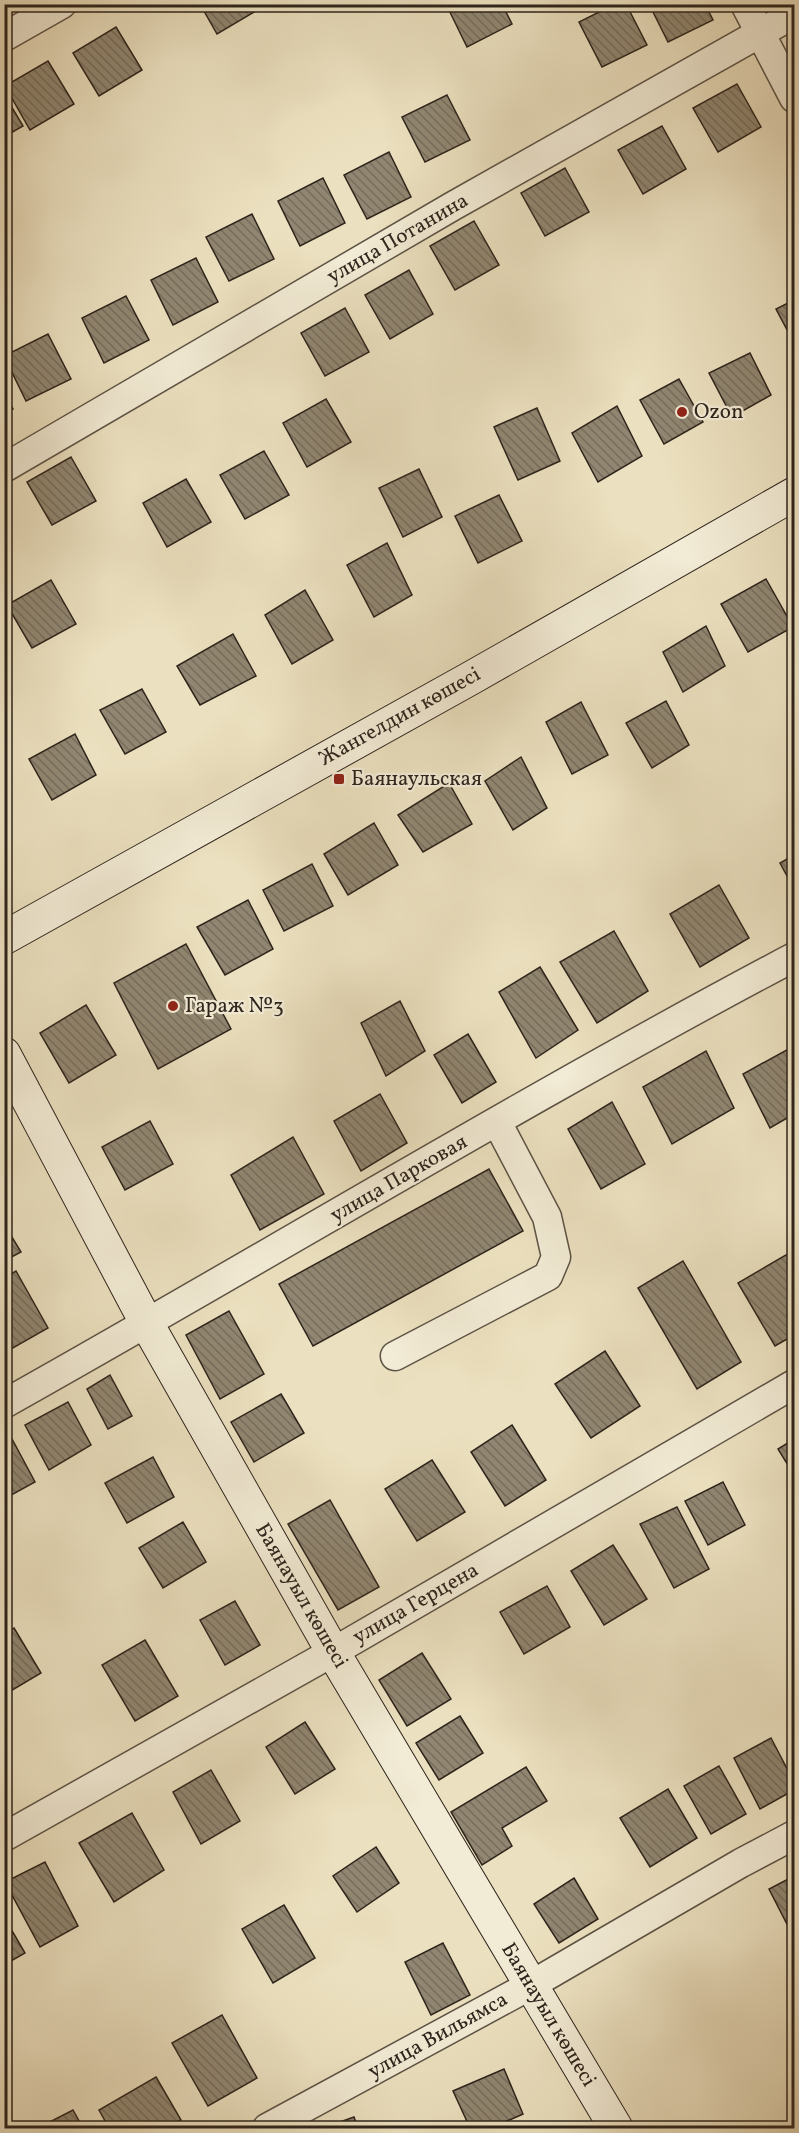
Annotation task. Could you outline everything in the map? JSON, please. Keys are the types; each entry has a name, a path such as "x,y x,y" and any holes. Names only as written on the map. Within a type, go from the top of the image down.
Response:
{"street":[{"path":"4,37 62,4"},
{"path":"745,4 795,98"},
{"name":"улица Потанина","path":"4,468 453,206 795,14"},
{"name":"Жангелдин көшесі","path":"4,938 471,678 795,494"},
{"name":"улица Парковая","path":"4,1404 665,1025 795,957"},
{"name":"Баянауыл көшесі","path":"4,1053 147,1324 333,1652 616,2128"},
{"path":"395,1356 548,1276 556,1257 547,1217 497,1122"},
{"name":"улица Герцена","path":"4,1837 333,1652 795,1384"},
{"name":"улица Вильямса","path":"267,2128 531,1985 795,1834"}],"building":[{"path":"200,4 258,4 261,8 217,34"},
{"path":"446,4 502,4 512,24 467,47"},
{"path":"615,4 626,4 647,45 602,67 579,22"},
{"path":"649,4 705,4 713,20 668,42"},
{"path":"116,27 142,70 99,96 73,53"},
{"path":"48,61 74,104 30,130 5,86"},
{"path":"737,84 761,127 718,152 693,108"},
{"path":"4,94 23,126 4,137"},
{"path":"447,95 470,140 425,162 402,117"},
{"path":"662,126 686,169 643,194 618,150"},
{"path":"389,152 411,197 367,219 344,175"},
{"path":"565,168 589,212 545,236 521,193"},
{"path":"323,178 345,223 300,246 278,201"},
{"path":"252,214 274,259 229,281 206,237"},
{"path":"474,221 499,265 455,290 430,246"},
{"path":"196,258 218,302 173,325 151,280"},
{"path":"409,270 433,314 390,339 365,295"},
{"path":"126,296 149,340 104,363 82,318"},
{"path":"794,300 794,343 776,309"},
{"path":"345,308 369,352 325,376 301,333"},
{"path":"48,334 71,379 26,401 4,356"},
{"path":"750,353 771,395 732,417 709,373"},
{"path":"679,379 703,422 664,444 640,400"},
{"path":"4,393 13,409 4,414"},
{"path":"326,399 351,442 307,467 283,423"},
{"path":"617,406 642,456 598,482 572,433"},
{"path":"537,408 560,461 518,480 494,427"},
{"path":"264,451 289,495 245,519 220,475"},
{"path":"71,457 96,501 52,525 27,482"},
{"path":"419,469 442,517 403,537 379,488"},
{"path":"186,479 211,522 167,547 143,503"},
{"path":"499,495 522,541 478,563 455,516"},
{"path":"387,543 412,595 374,617 347,565"},
{"path":"766,579 793,627 748,652 721,604"},
{"path":"51,580 76,624 32,648 7,605"},
{"path":"305,590 333,640 292,664 265,615"},
{"path":"706,626 725,666 683,692 663,652"},
{"path":"233,634 256,676 200,705 177,666"},
{"path":"142,689 166,732 125,754 100,710"},
{"path":"666,701 689,745 652,768 626,723"},
{"path":"581,702 608,755 572,774 546,722"},
{"path":"75,734 96,775 52,800 29,759"},
{"path":"521,757 547,808 513,830 485,781"},
{"path":"449,783 472,824 423,852 398,815"},
{"path":"374,823 398,865 348,895 324,854"},
{"path":"794,855 794,889 780,863"},
{"path":"312,864 333,906 284,931 263,890"},
{"path":"719,885 749,938 700,967 670,914"},
{"path":"248,900 273,949 225,975 197,927"},
{"path":"614,931 648,991 597,1023 560,962"},
{"name":"Гараж №3","path":"186,944 231,1029 158,1069 114,983"},
{"path":"540,967 578,1030 536,1058 499,992"},
{"path":"400,1001 425,1051 386,1076 361,1023"},
{"path":"86,1005 116,1055 69,1083 40,1033"},
{"path":"468,1034 496,1082 462,1103 434,1055"},
{"path":"794,1046 794,1114 770,1128 743,1074"},
{"path":"706,1051 734,1108 672,1144 643,1087"},
{"path":"380,1094 407,1143 361,1171 334,1121"},
{"path":"612,1102 645,1164 601,1189 568,1129"},
{"path":"150,1121 173,1164 125,1190 102,1147"},
{"path":"293,1137 324,1194 260,1230 231,1175"},
{"path":"489,1169 523,1231 313,1346 279,1284"},
{"path":"4,1224 21,1252 4,1261"},
{"path":"791,1252 794,1258 794,1335 775,1346 738,1283"},
{"path":"683,1261 741,1362 697,1389 638,1288"},
{"path":"16,1271 48,1328 4,1353 4,1278"},
{"path":"229,1311 264,1374 220,1399 186,1335"},
{"path":"605,1351 640,1406 591,1438 555,1384"},
{"path":"110,1375 132,1416 108,1429 87,1389"},
{"path":"281,1394 304,1433 254,1462 231,1422"},
{"path":"68,1402 91,1445 49,1470 25,1425"},
{"path":"512,1425 546,1480 505,1506 471,1452"},
{"path":"11,1437 35,1482 4,1499 4,1441"},
{"path":"794,1439 794,1475 778,1449"},
{"path":"153,1457 174,1497 127,1523 105,1483"},
{"path":"432,1460 465,1512 417,1541 385,1489"},
{"path":"723,1482 745,1525 708,1545 685,1501"},
{"path":"330,1500 379,1587 338,1610 288,1524"},
{"path":"677,1507 709,1569 674,1588 640,1524"},
{"path":"183,1522 206,1562 163,1588 139,1548"},
{"path":"613,1545 647,1599 604,1625 571,1571"},
{"path":"547,1586 570,1627 524,1654 500,1612"},
{"path":"235,1601 260,1645 225,1665 200,1620"},
{"path":"14,1628 41,1673 4,1695 4,1634"},
{"path":"145,1640 178,1696 135,1721 102,1665"},
{"path":"422,1653 451,1699 407,1726 379,1680"},
{"path":"460,1716 483,1753 439,1780 416,1743"},
{"path":"305,1722 335,1769 295,1794 266,1747"},
{"path":"771,1738 794,1782 794,1790 760,1809 734,1758"},
{"path":"719,1766 746,1814 711,1834 684,1786"},
{"path":"526,1767 547,1801 502,1828 512,1846 482,1865 451,1812"},
{"path":"211,1770 240,1821 201,1844 173,1792"},
{"path":"668,1789 697,1838 650,1867 620,1818"},
{"path":"132,1813 164,1870 114,1902 79,1843"},
{"path":"376,1847 399,1883 357,1912 333,1876"},
{"path":"45,1862 78,1926 40,1947 5,1882"},
{"path":"794,1876 794,1938 769,1889"},
{"path":"574,1878 598,1919 559,1943 534,1904"},
{"path":"284,1905 315,1958 273,1983 242,1929"},
{"path":"4,1917 25,1953 4,1965"},
{"path":"443,1943 470,1995 431,2015 405,1962"},
{"path":"222,2015 257,2078 208,2106 172,2043"},
{"path":"504,2069 523,2114 491,2128 470,2128 453,2091"},
{"path":"156,2077 181,2120 167,2128 109,2128 99,2110"},
{"path":"73,2110 83,2128 38,2128"},
{"path":"354,2117 358,2128 323,2128"}],"place":[{"name":"Ozon","path":"682,412"},
{"name":"Баянаульская","path":"339,779"},
{"name":"Гараж №3","path":"173,1006"}]}
